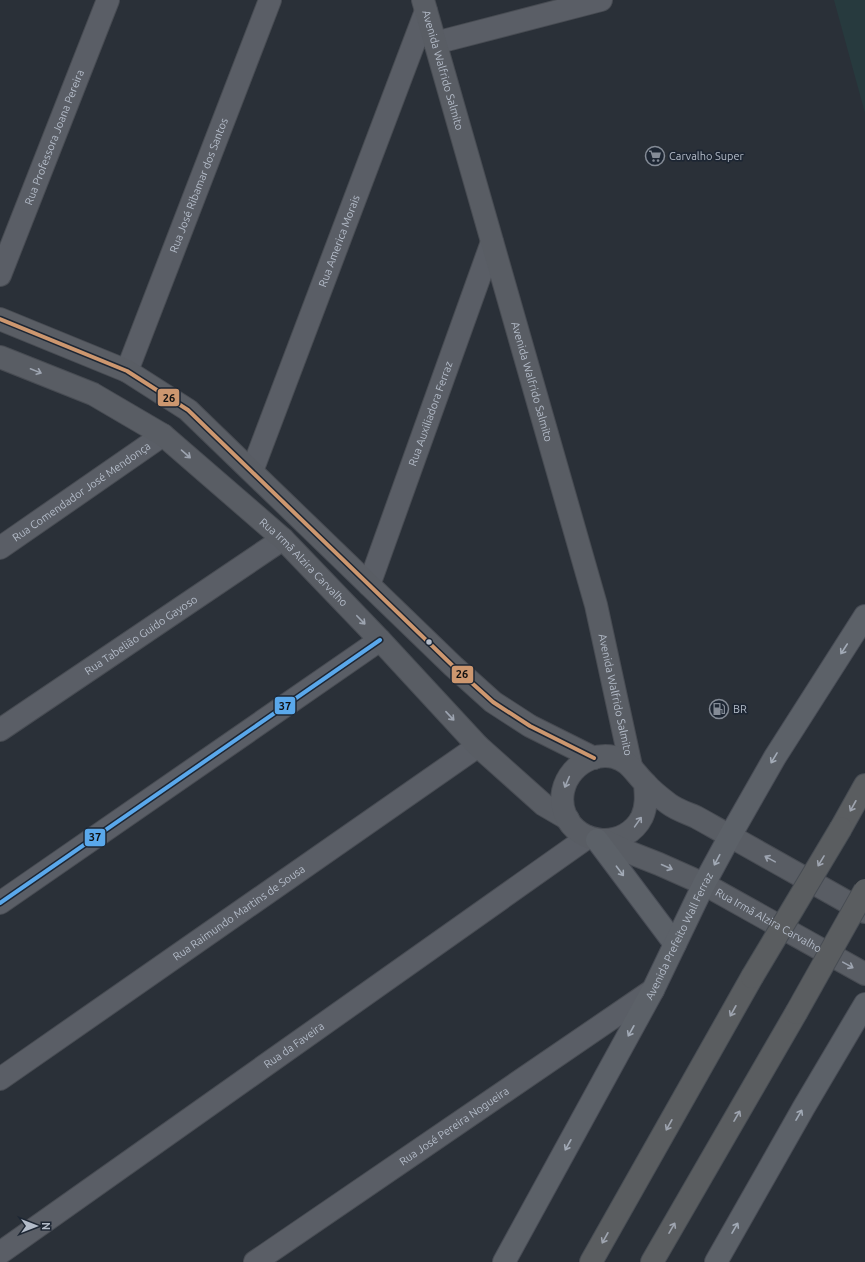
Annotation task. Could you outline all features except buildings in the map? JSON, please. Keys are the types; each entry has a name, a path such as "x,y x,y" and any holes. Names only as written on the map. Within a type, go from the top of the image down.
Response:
{"highway":[{"path":"591,1262 752,978 865,785"},
{"path":"652,1262 865,890"}],"main road":[{"name":"Avenida Prefeito Wall Ferraz","path":"504,1262 653,990 704,884 730,836 775,756 865,616"},
{"path":"597,839 675,944"},
{"path":"716,1262 804,1107 865,1004"}],"street":[{"name":"Rua Professora Joana Pereira","path":"0,275 108,0"},
{"name":"Rua José Ribamar dos Santos","path":"127,371 270,0"},
{"path":"435,43 601,0"},
{"name":"Avenida Walfrido Salmito","path":"424,6 596,605 631,766"},
{"name":"Rua America Morais","path":"252,471 424,6"},
{"name":"Rua Auxiliadora Ferraz","path":"369,585 492,242"},
{"name":"Rua Irmã Alzira Carvalho","path":"0,319 127,371 188,410 369,585 493,702 530,726 594,758"},
{"name":"Rua Irmã Alzira Carvalho","path":"4,363 93,394 163,434 282,539 380,640 478,746 544,806 568,819"},
{"name":"Rua Comendador José Mendonça","path":"0,548 163,434"},
{"name":"Rua Tabelião Guido Gayoso","path":"0,730 282,539"},
{"path":"0,903 380,640"},
{"name":"Rua Raimundo Martins de Sousa","path":"0,1079 478,746"},
{"name":"Rua Irmã Alzira Carvalho","path":"865,912 670,804 645,784 631,766 614,757 604,756 581,763 571,773 565,785 563,799 565,813 580,833 655,862 704,884 865,974"},
{"path":"597,839 620,837 633,829 642,816 646,802 645,784"},
{"name":"Rua da Faveira","path":"0,1253 597,839"},
{"name":"Rua José Pereira Nogueira","path":"255,1262 653,990"}],"green space":[{"path":"834,0 865,0 865,113"}],"transit line":[{"name":"26","path":"0,319 127,371 188,410 453,666 493,702 530,726 594,758"},
{"name":"37","path":"0,903 380,640"}],"place":[{"name":"Carvalho Super","path":"655,156"},
{"name":"BR","path":"719,709"}]}
